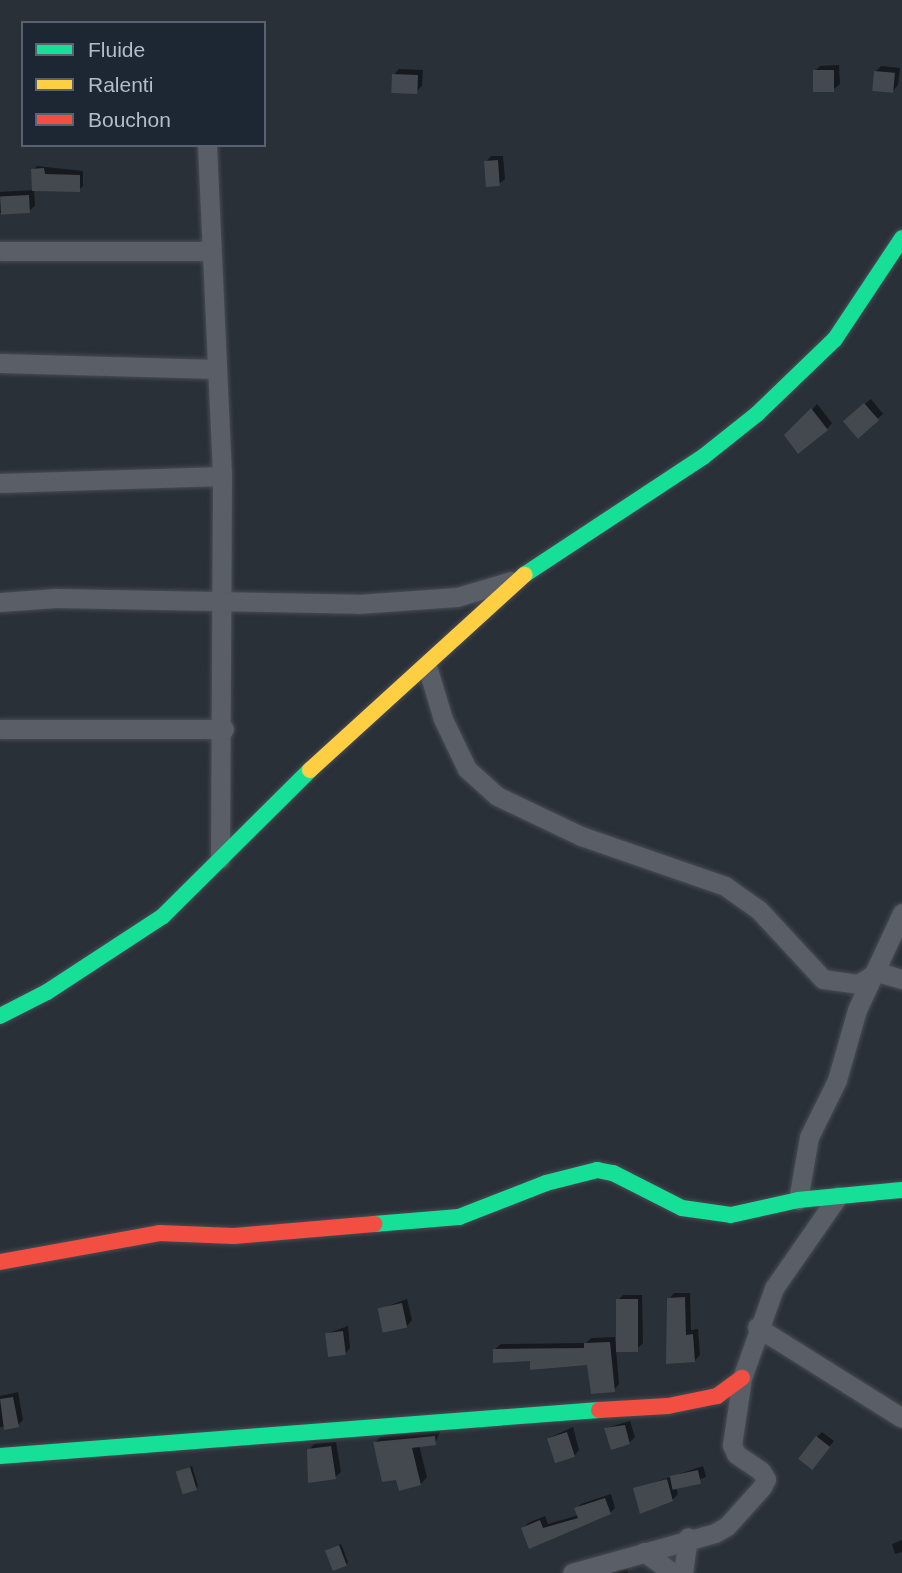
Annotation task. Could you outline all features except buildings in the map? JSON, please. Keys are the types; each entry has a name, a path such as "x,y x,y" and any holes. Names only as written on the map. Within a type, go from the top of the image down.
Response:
{"street":[{"path":"207,147 222,476 224,729 220,859"},
{"path":"0,1016 47,992 137,929 163,916 301,778 427,666 518,579 703,457 757,414 835,339 902,238"},
{"path":"0,251 211,251"},
{"path":"0,363 217,369"},
{"path":"0,483 222,476"},
{"path":"0,602 57,598 358,604 457,597 518,579"},
{"path":"427,666 443,719 467,769 497,796 581,836 725,886 759,910 823,979 858,984 877,972 902,979"},
{"path":"0,729 224,729"},
{"path":"798,1200 809,1137 837,1080 857,1010 902,914"},
{"path":"0,1262 159,1233 234,1236 459,1217 546,1183 597,1170 614,1173 682,1208 731,1215 798,1200 902,1190"},
{"path":"572,1573 727,1526 765,1479 736,1454 732,1445 742,1378 757,1326 774,1288 838,1196"},
{"path":"757,1326 902,1418"},
{"path":"0,1456 232,1440 439,1419 668,1406 717,1395 742,1378"},
{"path":"683,1573 688,1537"},
{"path":"644,1552 673,1573"}],"traffic: fast":[{"path":"524,575 703,457 757,414 835,339 902,238"},
{"path":"0,1016 47,992 163,916 310,770"},
{"path":"374,1224 459,1217 546,1183 597,1170 613,1173 682,1208 731,1215 798,1200 902,1190"},
{"path":"0,1456 599,1410"}],"traffic: slow":[{"path":"310,770 524,575"}],"traffic: jam":[{"path":"0,1262 159,1233 234,1236 374,1224"},
{"path":"599,1410 668,1406 717,1396 742,1378"}]}
